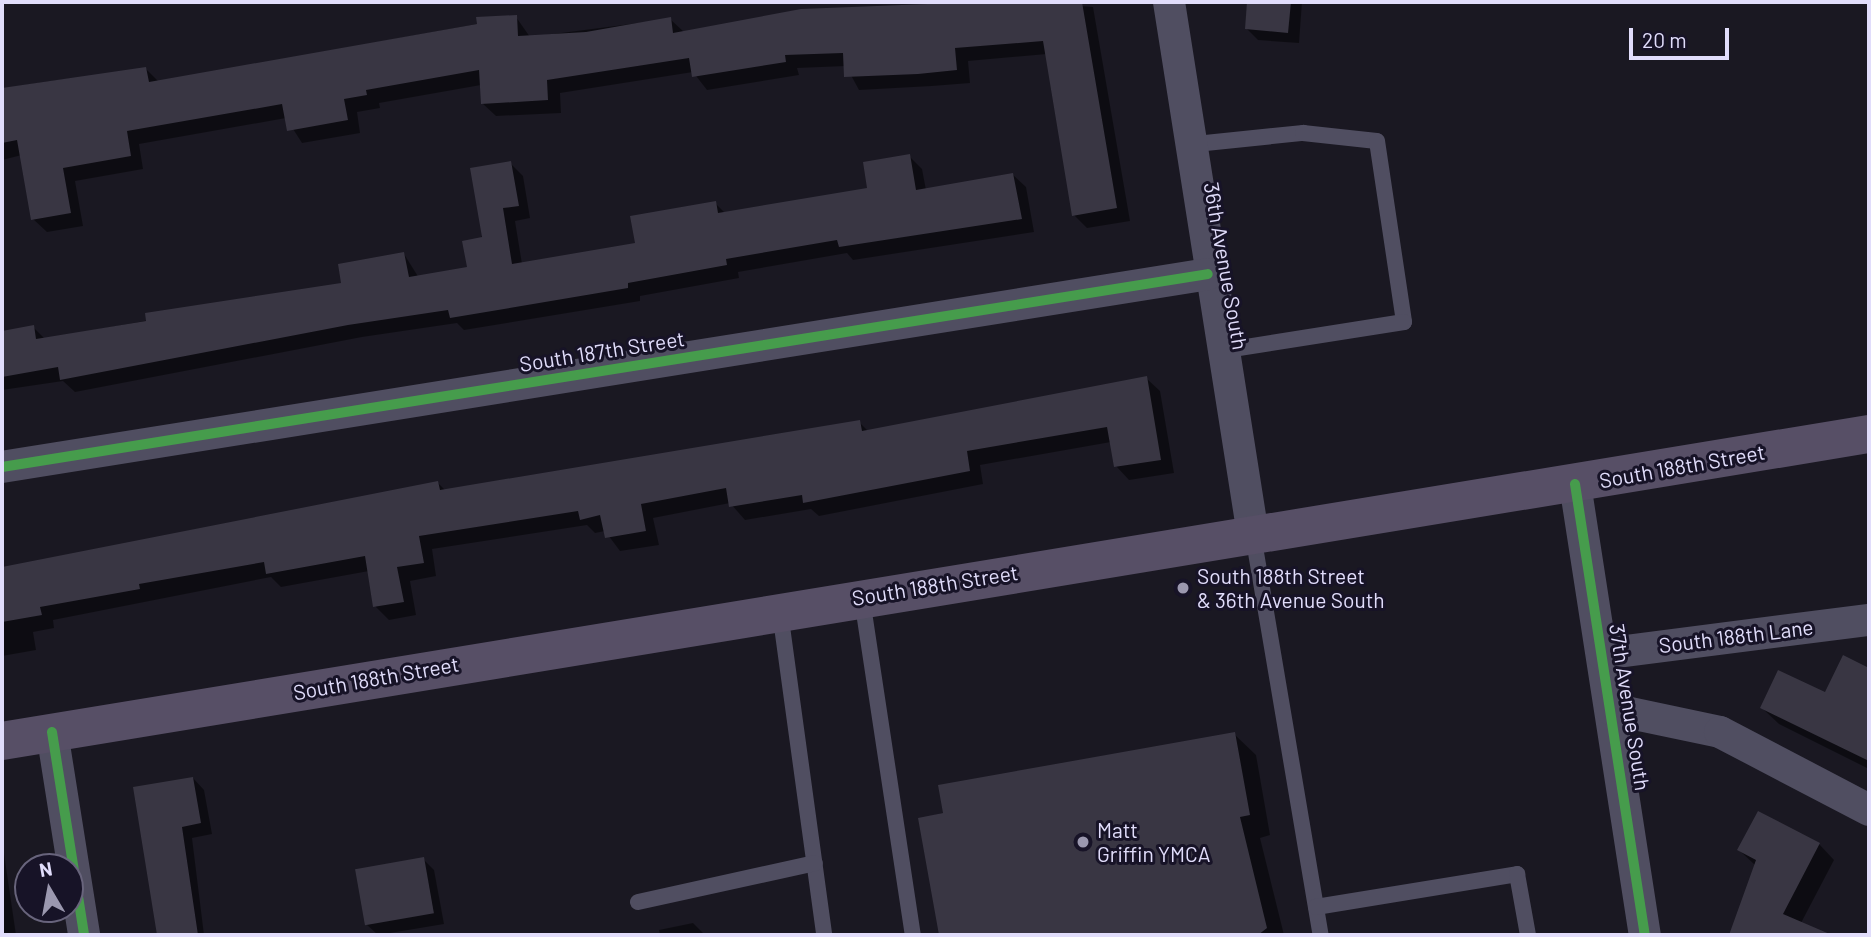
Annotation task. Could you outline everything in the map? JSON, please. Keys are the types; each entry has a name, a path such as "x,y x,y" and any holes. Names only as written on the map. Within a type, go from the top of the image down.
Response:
{"main road":[{"name":"South 188th Street","path":"2,741 780,610 1575,484 1869,434"}],"street":[{"name":"36th Avenue South","path":"1169,2 1186,145 1253,535"},
{"name":"South 187th Street","path":"2,467 1208,274"},
{"name":"37th Avenue South","path":"1575,484 1645,935"},
{"name":"South 188th Lane","path":"1602,654 1869,620"},
{"path":"1611,709 1720,732 1869,810"},
{"path":"52,732 84,935"}],"lane":[{"path":"1186,145 1303,133 1377,141 1404,322 1221,351"},
{"path":"1253,535 1321,935"},
{"path":"862,597 912,935"},
{"path":"780,610 824,935"},
{"path":"638,902 816,863"},
{"path":"1316,907 1517,874 1528,935"}],"building":[{"path":"978,2 1082,2 1117,208 1072,216 1043,41 955,48 957,70 918,74 844,77 843,53 785,55 786,62 692,77 689,58 547,80 548,100 481,104 479,70 366,90 367,95 344,99 348,120 287,131 282,104 127,131 131,156 63,168 71,213 31,220 17,140 2,143 2,88 146,67 149,82 477,24 476,17 517,15 518,36 586,32 671,17 673,33 801,9"},
{"path":"1247,2 1291,2 1288,33 1245,29"},
{"path":"910,154 916,190 1013,173 1022,219 839,247 837,240 726,259 727,265 628,283 628,288 450,318 448,310 348,325 60,380 58,367 2,377 2,331 34,325 36,339 146,321 145,313 341,283 338,264 404,252 409,277 467,267 462,241 482,237 470,168 511,161 519,206 503,208 512,264 635,243 630,216 716,201 718,213 867,188 863,162"},
{"path":"1147,376 1161,460 1114,467 1107,427 967,451 970,471 803,503 802,495 729,507 726,488 641,504 646,531 605,538 600,515 580,520 578,511 419,536 424,563 397,567 404,602 373,607 365,556 266,574 264,562 139,584 140,589 40,607 42,615 2,622 2,567 438,481 440,490 860,420 862,431"},
{"path":"1843,655 1869,668 1869,761 1760,708 1778,670 1825,692"},
{"name":"Matt Griffin YMCA","path":"1235,732 1250,815 1240,817 1267,928 1258,935 939,935 918,818 943,813 938,785"},
{"path":"193,777 201,823 182,827 198,935 157,935 133,787"},
{"path":"1758,811 1820,843 1783,914 1832,935 1729,935 1756,860 1737,850"},
{"path":"424,857 434,913 365,925 355,869"}],"cycle path":[{"path":"2,467 1208,274"},
{"path":"1575,484 1645,935"},
{"path":"52,732 84,935"}],"place":[{"name":"South 188th Street & 36th Avenue South","path":"1183,588"},
{"name":"Matt Griffin YMCA","path":"1083,842"}]}
